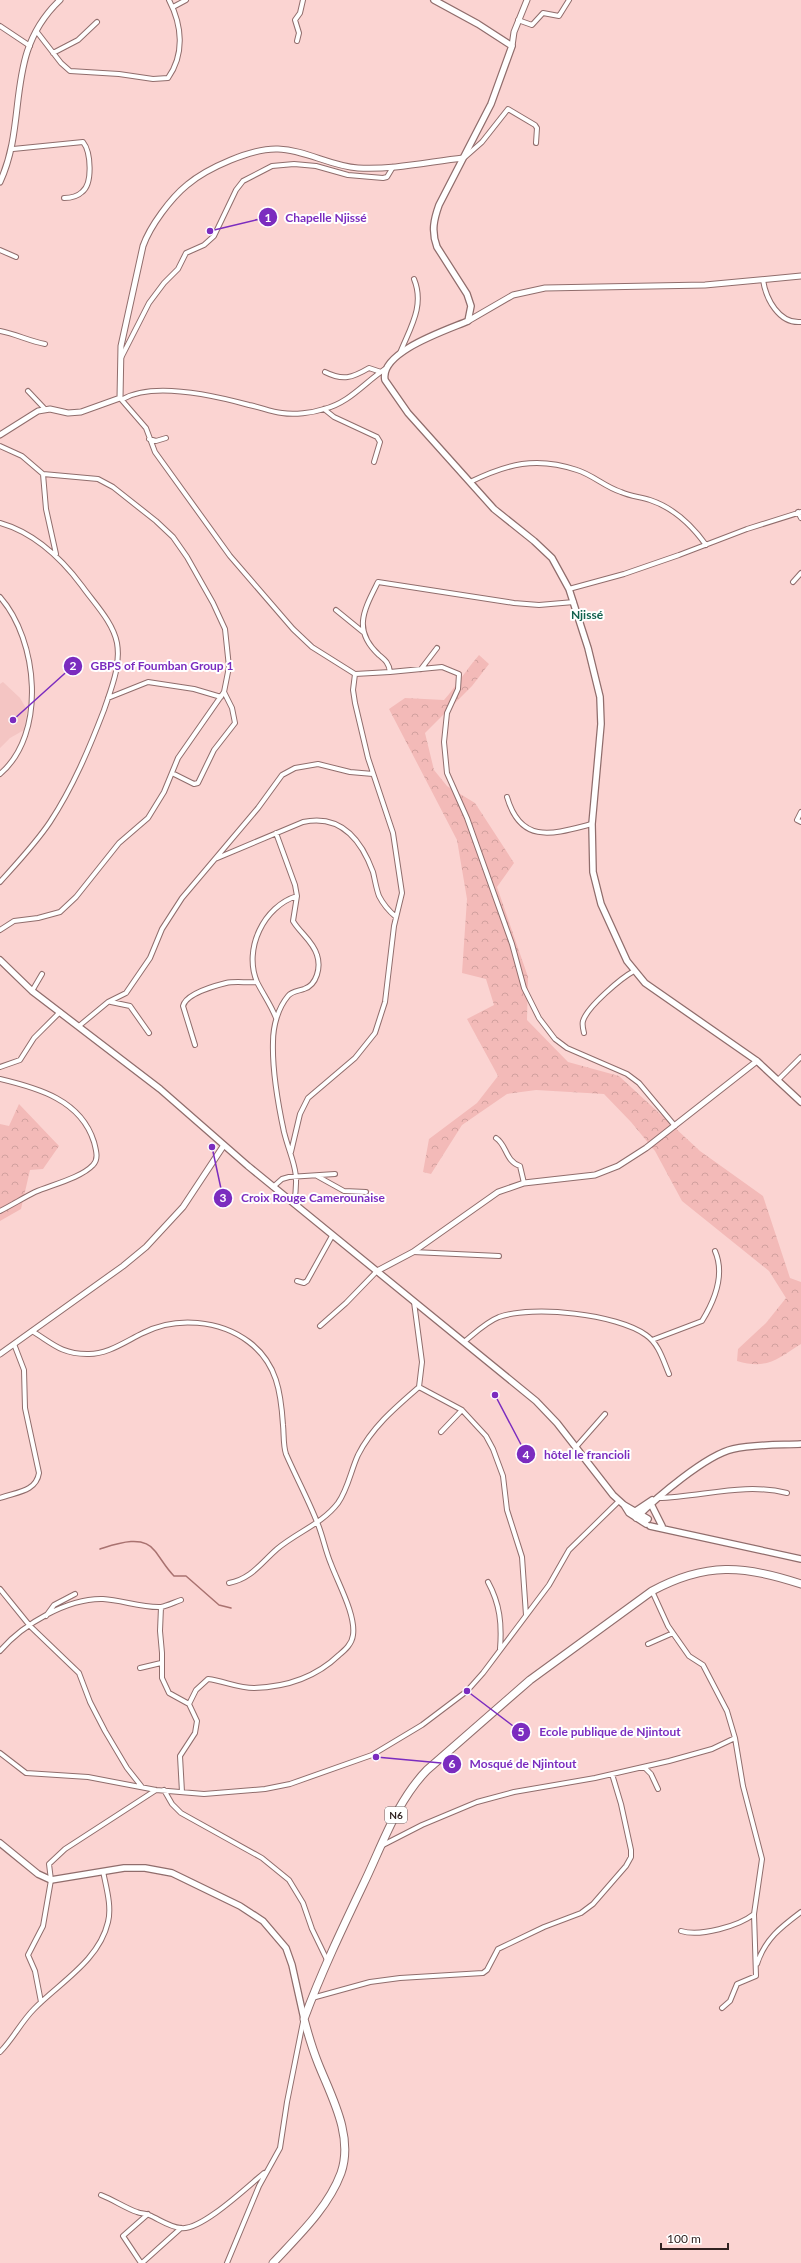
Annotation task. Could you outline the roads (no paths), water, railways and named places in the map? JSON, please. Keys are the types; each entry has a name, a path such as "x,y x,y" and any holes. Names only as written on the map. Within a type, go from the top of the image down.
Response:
{"highway":[{"name":"N6","path":"304,2019 328,1962 381,1846 407,1795 427,1770 530,1680 652,1591 684,1576 714,1569 729,1568 760,1572 801,1584"},
{"path":"273,2263 314,2216 330,2195 341,2172 345,2155 342,2126 304,2019"}],"main road":[{"path":"434,0 471,20 512,46 491,104 439,204 433,229 437,247 470,300 468,321 400,353 383,371 385,380 394,395 494,509 534,541 552,558 569,589 593,662 600,696 601,724 592,824 592,853 596,887 606,915 634,971 652,989 757,1061 779,1079 801,1102"},
{"path":"0,960 32,991 160,1090 332,1236 536,1401 576,1447 605,1486 623,1504 636,1514 649,1522 668,1530 801,1559"},
{"path":"636,1514 651,1501 711,1459 724,1452 746,1447 801,1444"},
{"path":"623,1504 651,1501"},
{"path":"651,1501 662,1526"},
{"path":"649,1522 662,1526 668,1530"},
{"path":"0,1843 38,1874 52,1880 103,1871 145,1868 172,1873 255,1915 272,1930 289,1955 304,2019"}],"street":[{"path":"0,182 2,172 12,149 22,66 30,46 50,9 60,0"},
{"path":"37,32 61,63 70,71 87,73 104,72 153,79 168,78 177,58 181,38 179,22 169,0"},
{"path":"173,7 186,0"},
{"path":"297,41 299,32 295,20 300,13 303,0"},
{"path":"512,46 514,32 527,0"},
{"path":"518,20 532,25 543,13 559,16 569,0"},
{"path":"53,53 78,40 97,22"},
{"path":"0,26 30,46"},
{"path":"536,143 537,128 508,109 482,142 463,158 382,168 339,166 291,151 263,150 219,166 191,181 176,196 146,237 129,304 120,360 122,399 146,428 155,452 230,556 293,629 312,647 355,674 442,667 459,674 458,689 447,714 445,735 447,773 467,818 512,944 524,988 539,1018 555,1039 567,1048 627,1074 639,1083 675,1126"},
{"path":"12,149 83,142 90,156 86,187 77,196 64,198"},
{"path":"120,360 149,303 164,283 178,269 186,254 204,245 214,236 236,190 243,181 272,166 281,164 306,164 348,175 383,178 390,174 393,166"},
{"path":"0,250 16,257"},
{"path":"468,321 513,295 538,288 599,285 705,285 801,276"},
{"path":"400,353 419,300 419,291 414,279"},
{"path":"763,280 766,295 772,305 786,319 801,322"},
{"path":"0,331 11,332 32,341 45,344"},
{"path":"324,372 343,379 358,375 369,368 383,371"},
{"path":"0,435 9,431 36,412 45,409 73,413 81,412 143,392 182,392 238,402 281,414 324,409 338,404 357,392 383,371"},
{"path":"28,391 45,409"},
{"path":"324,409 334,417 378,436 380,442 374,462"},
{"path":"149,439 156,441 166,438"},
{"path":"0,446 22,456 43,474 98,479 113,487 156,521 173,538 187,557 204,586 225,629 229,667 224,692 178,758 151,814 112,851 69,904 54,914 14,921 0,930"},
{"path":"470,482 504,467 518,463 547,464 578,470 621,492 668,508 691,525 706,545"},
{"path":"43,474 47,519 56,554"},
{"path":"569,589 624,574 800,512 801,518"},
{"path":"0,523 31,536 56,554 99,610 117,642 118,661 108,698 88,752 69,790 50,822 0,882"},
{"path":"793,582 801,573"},
{"path":"390,672 388,663 367,643 363,632 364,613 378,582 514,603 539,605 574,602"},
{"path":"0,597 12,612 24,639 28,658 32,698 26,729 16,757 0,774"},
{"path":"336,610 363,632"},
{"path":"422,668 437,648"},
{"path":"291,1152 300,1114 308,1098 355,1058 375,1033 388,990 396,917 401,898 401,883 393,833 373,774 353,690 355,674"},
{"path":"108,698 148,682 194,689 221,697"},
{"path":"172,773 194,784 198,783 214,750 234,723 232,708 224,692"},
{"path":"79,1026 108,1002 126,993 150,958 162,929 182,898 212,860 249,820 282,775 298,767 318,764 350,772 373,774"},
{"path":"506,797 513,815 535,832 545,834 592,824"},
{"path":"801,812 797,820 801,822"},
{"path":"212,860 303,822 318,820 336,824 345,830 364,852 373,873 379,895 396,917"},
{"path":"276,833 292,876 297,896 293,920 317,954 318,970 316,978 309,987 288,996 276,1018 273,1042 275,1080 284,1133 291,1152 297,1176 294,1204"},
{"path":"276,1018 258,982 254,956 255,941 258,930 276,908 285,900 297,896"},
{"path":"584,1033 583,1021 586,1015 614,985 634,971"},
{"path":"32,991 42,974"},
{"path":"195,1045 183,1006 184,1003 198,991 227,983 258,982"},
{"path":"108,1002 130,1006 149,1033"},
{"path":"0,1067 20,1060 34,1038 60,1012"},
{"path":"779,1079 801,1057"},
{"path":"320,1326 346,1303 377,1271 413,1252 489,1198 524,1183 595,1175 609,1170 635,1156 757,1061"},
{"path":"0,1079 41,1090 64,1102 83,1123 90,1134 96,1149 96,1162 87,1170 27,1196 0,1211"},
{"path":"496,1138 502,1142 506,1154 515,1164 520,1166 524,1183"},
{"path":"0,1354 146,1247 183,1207 224,1145"},
{"path":"273,1187 282,1179 297,1176 335,1174"},
{"path":"317,1176 344,1191 366,1192"},
{"path":"297,1281 304,1283 307,1281 332,1236"},
{"path":"652,1340 702,1321 715,1292 720,1274 719,1259 715,1251"},
{"path":"413,1252 499,1256"},
{"path":"229,1583 249,1576 279,1548 318,1523 338,1503 344,1494 359,1453 380,1423 397,1405 419,1387 422,1362 414,1302"},
{"path":"464,1342 489,1322 511,1314 549,1312 608,1320 640,1331 652,1340 658,1349 669,1374"},
{"path":"32,1331 60,1349 87,1354 108,1350 159,1326 185,1322 211,1324 232,1332 250,1342 271,1364 276,1375 282,1400 285,1451 318,1523 330,1562 351,1615 354,1634 348,1646 324,1669 302,1681 283,1685 253,1688 208,1680 196,1690 189,1704"},
{"path":"0,1498 33,1487 38,1482 39,1473 25,1408 24,1370 14,1344"},
{"path":"419,1387 462,1410 486,1436 503,1476 507,1510 519,1546 524,1567 526,1616"},
{"path":"441,1432 462,1410"},
{"path":"576,1447 605,1414"},
{"path":"651,1501 743,1488 775,1490 787,1493"},
{"path":"0,1753 26,1773 88,1777 156,1790 211,1794 265,1789 290,1784 372,1755 398,1740 456,1700 483,1673 552,1580 569,1550 623,1504"},
{"path":"488,1582 496,1599 501,1618 500,1650"},
{"path":"0,1589 30,1626 79,1673 90,1702 105,1731 127,1768 142,1787"},
{"path":"652,1591 673,1633 690,1656 703,1664 727,1711 735,1738 742,1786 762,1859 754,1914 756,1976 738,1984 730,2001 722,2008"},
{"path":"46,1616 54,1605 75,1594"},
{"path":"0,1651 30,1626 46,1616 75,1602 90,1600 119,1600 161,1607 181,1600"},
{"path":"161,1607 160,1631 162,1678 169,1693 189,1704 197,1721 197,1727 180,1756 182,1792"},
{"path":"648,1644 673,1633"},
{"path":"140,1668 161,1663"},
{"path":"381,1846 417,1827 477,1802 526,1790 612,1774 712,1749 735,1738"},
{"path":"644,1766 651,1774 658,1789"},
{"path":"312,1998 370,1982 400,1978 483,1973 487,1970 498,1949 544,1927 582,1913 593,1904 626,1866 631,1857 626,1822 612,1774"},
{"path":"41,2002 35,1971 28,1955 43,1926 52,1880 48,1868 51,1861 64,1849 156,1790"},
{"path":"164,1790 172,1804 181,1813 262,1858 289,1880 303,1903 312,1929 328,1962"},
{"path":"0,2052 28,2015 82,1965 102,1939 109,1915 109,1899 103,1871"},
{"path":"756,1966 766,1942 780,1928 801,1912"},
{"path":"681,1931 696,1933 730,1927 745,1921 754,1914"},
{"path":"227,2263 266,2172 280,2148 287,2102 304,2019"},
{"path":"101,2195 136,2212 148,2214 181,2228 195,2226 202,2222 266,2172"},
{"path":"148,2214 123,2236 141,2263 181,2228"}],"waterway":[{"path":"100,1549 121,1543 144,1543 155,1551 174,1576 186,1576 219,1605 231,1608"}],"place":[{"name":"Chapelle Njissé","path":"210,231"},
{"name":"GBPS of Foumban Group 1","path":"13,720"},
{"name":"Croix Rouge Camerounaise","path":"212,1147"},
{"name":"hôtel le francioli","path":"495,1395"},
{"name":"Ecole publique de Njintout","path":"467,1691"},
{"name":"Mosqué de Njintout","path":"376,1757"}],"district":[{"name":"Njissé","path":"587,614"}]}
